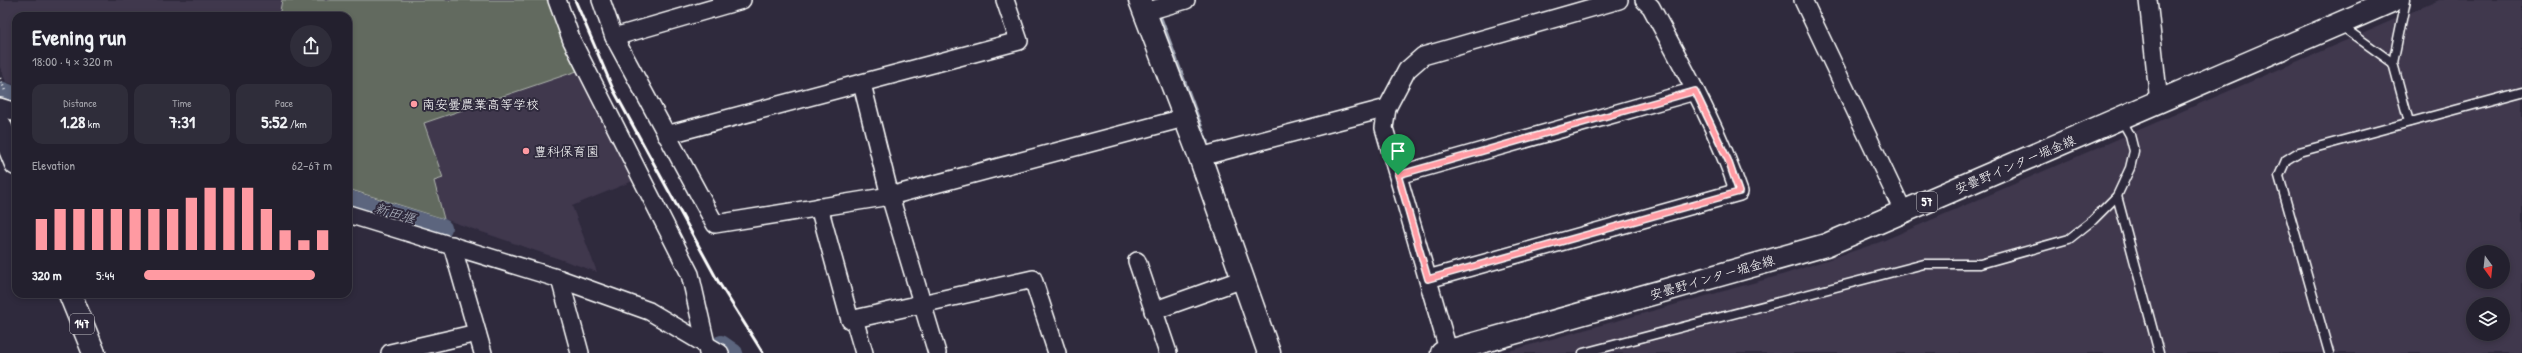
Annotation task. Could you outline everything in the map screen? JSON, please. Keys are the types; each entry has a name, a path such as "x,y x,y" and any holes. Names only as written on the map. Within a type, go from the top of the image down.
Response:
{"main road":[{"name":"安曇野インター堀金線","path":"1446,352 1487,344 1826,245 2394,0"},
{"path":"1143,6 1200,157 1269,353"},
{"path":"0,125 12,154"},
{"name":"147","path":"72,298 94,353"}],"street":[{"path":"557,0 572,41 690,274 711,351"},
{"path":"600,0 614,37 715,224 890,196 1184,118"},
{"path":"614,37 742,0"},
{"path":"666,135 1020,41 1005,0"},
{"path":"1143,6 1186,0"},
{"path":"1446,352 1428,279 1384,128 1387,108 1407,70 1423,56 1619,0"},
{"path":"1428,279 1739,192 1728,160 1695,91 1651,7 1644,0"},
{"path":"1803,0 1904,212"},
{"path":"2148,0 2159,102"},
{"path":"862,84 890,196 937,353"},
{"path":"1398,175 1695,91"},
{"path":"0,107 12,111"},
{"path":"1200,157 1387,108"},
{"path":"819,207 850,320 923,305 1033,279 1057,353"},
{"path":"352,215 560,279 649,311 711,351"},
{"path":"452,245 483,353"},
{"path":"1136,261 1168,353"},
{"path":"560,279 580,353"},
{"path":"1154,311 1243,279"},
{"path":"854,319 864,353"},
{"path":"390,353 477,333"}],"lane":[{"path":"2406,0 2393,63 2409,122"},
{"path":"2338,24 2393,63"},
{"path":"2329,353 2279,176 2286,160 2298,152 2522,92"},
{"path":"1584,353 1924,264 1980,264 2069,239 2093,220 2117,196 2130,168 2134,151 2130,135 2121,119"},
{"path":"2117,196 2159,353"}],"shaded area":[{"path":"0,0 550,0 580,70 633,181 572,206 597,272 444,219 352,190 352,12 12,12 12,84 6,82 0,67"},
{"path":"2439,0 2522,0 2522,353 1501,353 1785,274 1880,242"}],"green space":[{"name":"南安曇農業高等学校","path":"282,0 550,0 580,70 424,123 443,178 434,181 444,219 352,190 352,12 280,12"}],"waterway":[{"path":"1153,0 1206,142"},
{"name":"新田堰","path":"0,90 12,94"},
{"name":"新田堰","path":"352,200 443,228"},
{"name":"新田堰","path":"721,344 734,353"}],"railway":[{"path":"575,0 613,89 719,283 763,353"}],"place":[{"name":"南安曇農業高等学校","path":"414,104"},
{"name":"豊科保育園","path":"526,151"}],"route":[{"path":"1695,91 1728,160 1739,192 1428,279 1398,175 1695,91"}]}
